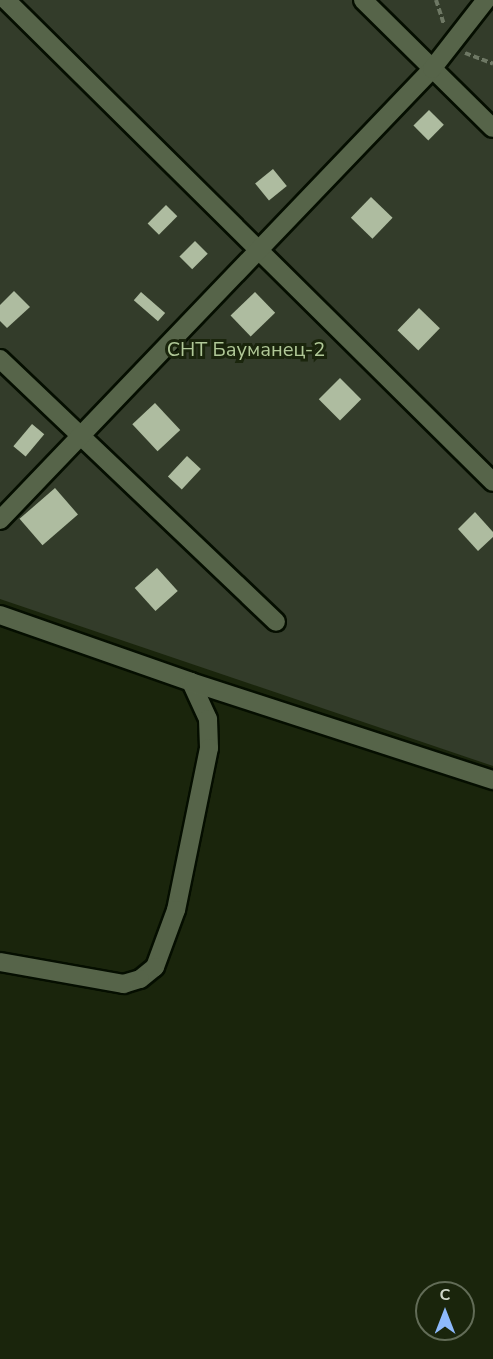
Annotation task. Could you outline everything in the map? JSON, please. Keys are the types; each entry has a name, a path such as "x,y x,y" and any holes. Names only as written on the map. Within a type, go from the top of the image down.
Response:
{"street":[{"path":"6,0 493,482"},
{"path":"363,0 493,128"},
{"path":"0,520 432,69 486,0"},
{"path":"0,359 80,438 276,622"},
{"path":"0,615 191,682 493,780"},
{"path":"0,962 124,984 140,979 154,967 164,950 176,910 208,748 208,719 191,682"}],"green space":[{"name":"СНТ Бауманец-2","path":"0,0 493,0 493,766 0,599"}],"building":[{"path":"429,110 444,125 428,140 413,126"},
{"path":"273,169 287,186 269,201 255,183"},
{"path":"371,197 393,218 372,239 351,218"},
{"path":"166,205 177,216 159,235 148,223"},
{"path":"195,241 208,254 192,269 179,257"},
{"path":"14,291 30,307 7,328 0,321 0,305"},
{"path":"141,292 165,313 158,321 134,300"},
{"path":"255,292 275,313 251,336 231,316"},
{"path":"419,308 440,328 418,350 397,330"},
{"path":"340,378 361,399 340,420 319,399"},
{"path":"155,403 180,430 158,451 132,424"},
{"path":"32,424 44,434 26,456 13,446"},
{"path":"187,456 201,469 182,489 168,476"},
{"path":"55,488 78,514 42,545 20,519"},
{"path":"475,512 493,532 493,537 478,551 458,529"},
{"path":"157,568 178,591 155,611 135,588"}]}
